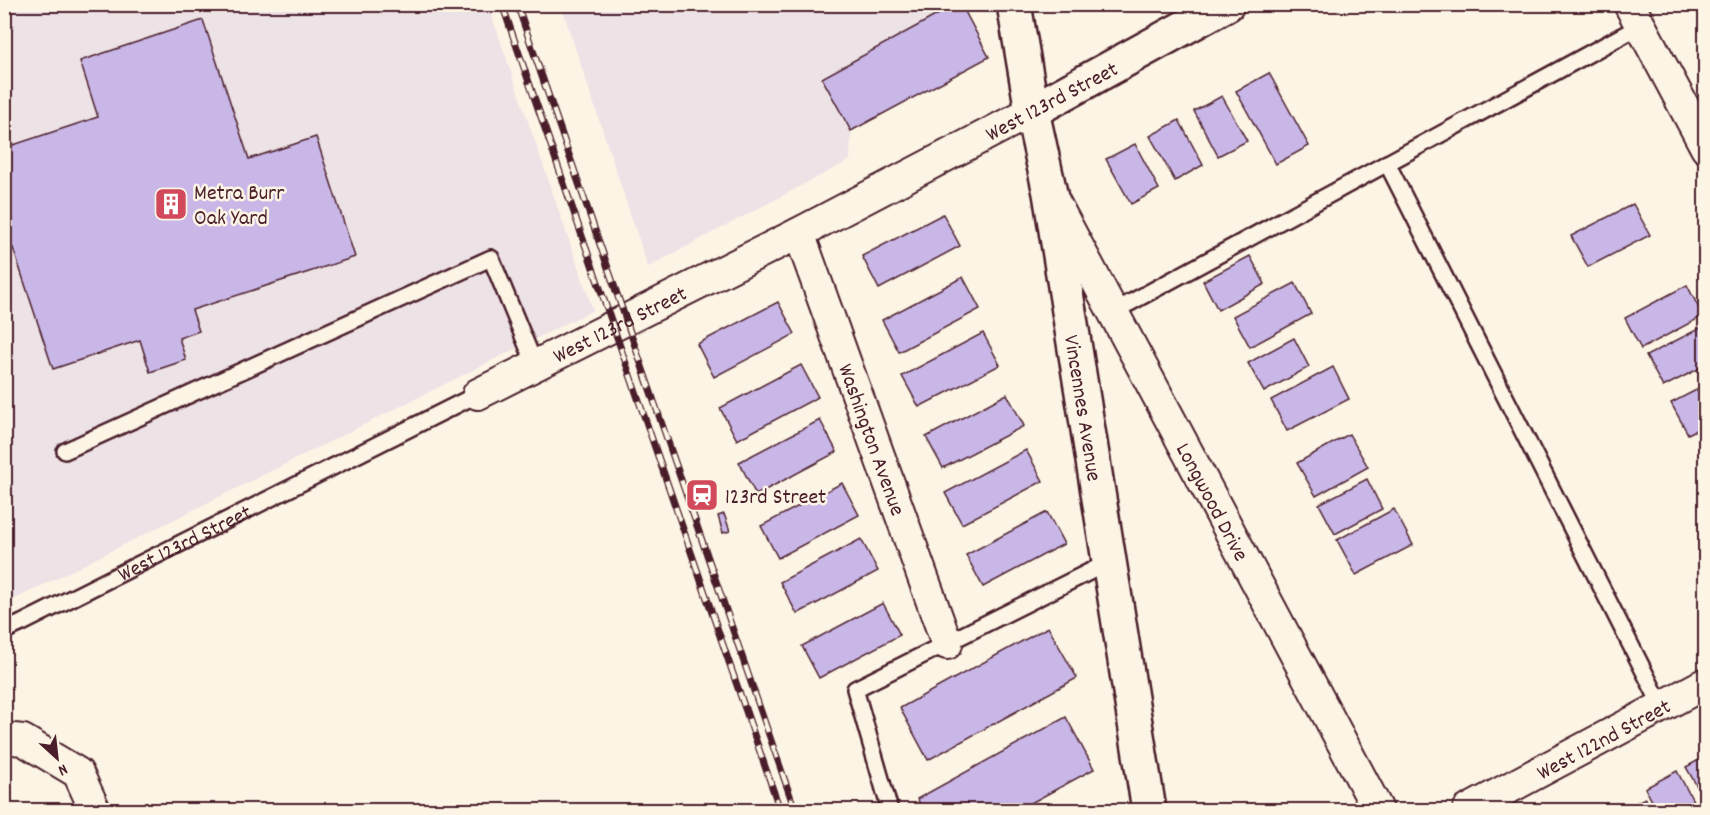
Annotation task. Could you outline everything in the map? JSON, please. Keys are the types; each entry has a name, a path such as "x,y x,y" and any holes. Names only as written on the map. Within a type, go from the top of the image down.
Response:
{"main road":[{"name":"Vincennes Avenue","path":"1014,4 1032,111 1050,193 1149,810"},
{"name":"West 123rd Street","path":"1032,111 1227,4"}],"street":[{"path":"1635,15 1706,148"},
{"name":"West 123rd Street","path":"478,394 799,233 1032,111"},
{"name":"Longwood Drive","path":"1050,193 1378,810"},
{"name":"Washington Avenue","path":"799,233 947,644"},
{"name":"West 122nd Street","path":"1468,810 1706,683"},
{"path":"4,738 23,740 78,773 95,810"}],"lane":[{"path":"1113,312 1388,163 1635,15"},
{"path":"1388,163 1662,706"},
{"path":"65,451 491,258 535,365"},
{"name":"West 123rd Street","path":"4,631 478,394"},
{"path":"890,810 855,689 1109,562"}],"shaded area":[{"path":"935,4 939,15 823,78 851,131 850,160 648,267 561,5"},
{"path":"5,5 488,5 593,310 5,604"}],"building":[{"path":"957,4 961,4 989,57 851,131 822,78"},
{"name":"Metra Burr Oak Yard","path":"203,20 249,159 316,137 355,257 192,310 199,331 179,338 186,360 150,372 140,340 53,369 13,248 4,251 4,148 98,117 80,61"},
{"path":"1269,73 1309,146 1276,164 1236,91"},
{"path":"1222,96 1247,141 1218,156 1194,111"},
{"path":"1179,120 1203,165 1175,181 1150,136"},
{"path":"1135,144 1159,189 1131,204 1106,159"},
{"path":"1633,204 1650,235 1588,267 1571,236"},
{"path":"943,214 960,246 879,289 862,256"},
{"path":"1250,256 1265,284 1218,310 1203,281"},
{"path":"963,277 980,309 899,352 882,320"},
{"path":"1295,283 1311,314 1250,347 1233,316"},
{"path":"1687,285 1703,316 1641,349 1625,318"},
{"path":"778,302 795,334 714,377 697,344"},
{"path":"1706,325 1706,365 1663,387 1646,356"},
{"path":"983,333 1000,365 919,407 902,376"},
{"path":"1294,338 1309,367 1264,392 1248,363"},
{"path":"801,365 818,397 737,440 720,408"},
{"path":"1333,367 1349,399 1287,431 1271,400"},
{"path":"1706,385 1706,425 1688,434 1671,403"},
{"path":"1007,394 1024,426 943,468 926,437"},
{"path":"820,420 837,452 756,495 739,462"},
{"path":"1349,434 1368,467 1316,496 1297,463"},
{"path":"1026,450 1043,481 962,524 945,493"},
{"path":"1367,479 1382,509 1335,534 1319,504"},
{"path":"842,483 859,515 778,558 761,526"},
{"path":"1394,509 1413,545 1356,575 1337,540"},
{"path":"1047,512 1064,544 983,587 966,555"},
{"path":"724,514 730,531 723,533 718,516"},
{"path":"861,539 878,571 797,614 780,582"},
{"path":"883,603 900,635 819,678 802,646"},
{"path":"1048,627 1077,678 928,760 900,708"},
{"path":"1066,717 1094,769 1018,810 924,810 917,799"},
{"path":"1706,756 1706,802 1686,767"},
{"path":"1677,771 1698,810 1657,810 1645,788"},
{"path":"1645,798 1652,810 1622,810"}],"railway":[{"path":"502,4 780,810"},
{"path":"517,4 795,810"}],"place":[{"name":"Metra Burr Oak Yard","path":"171,204"},
{"name":"123rd Street","path":"702,495"}]}
